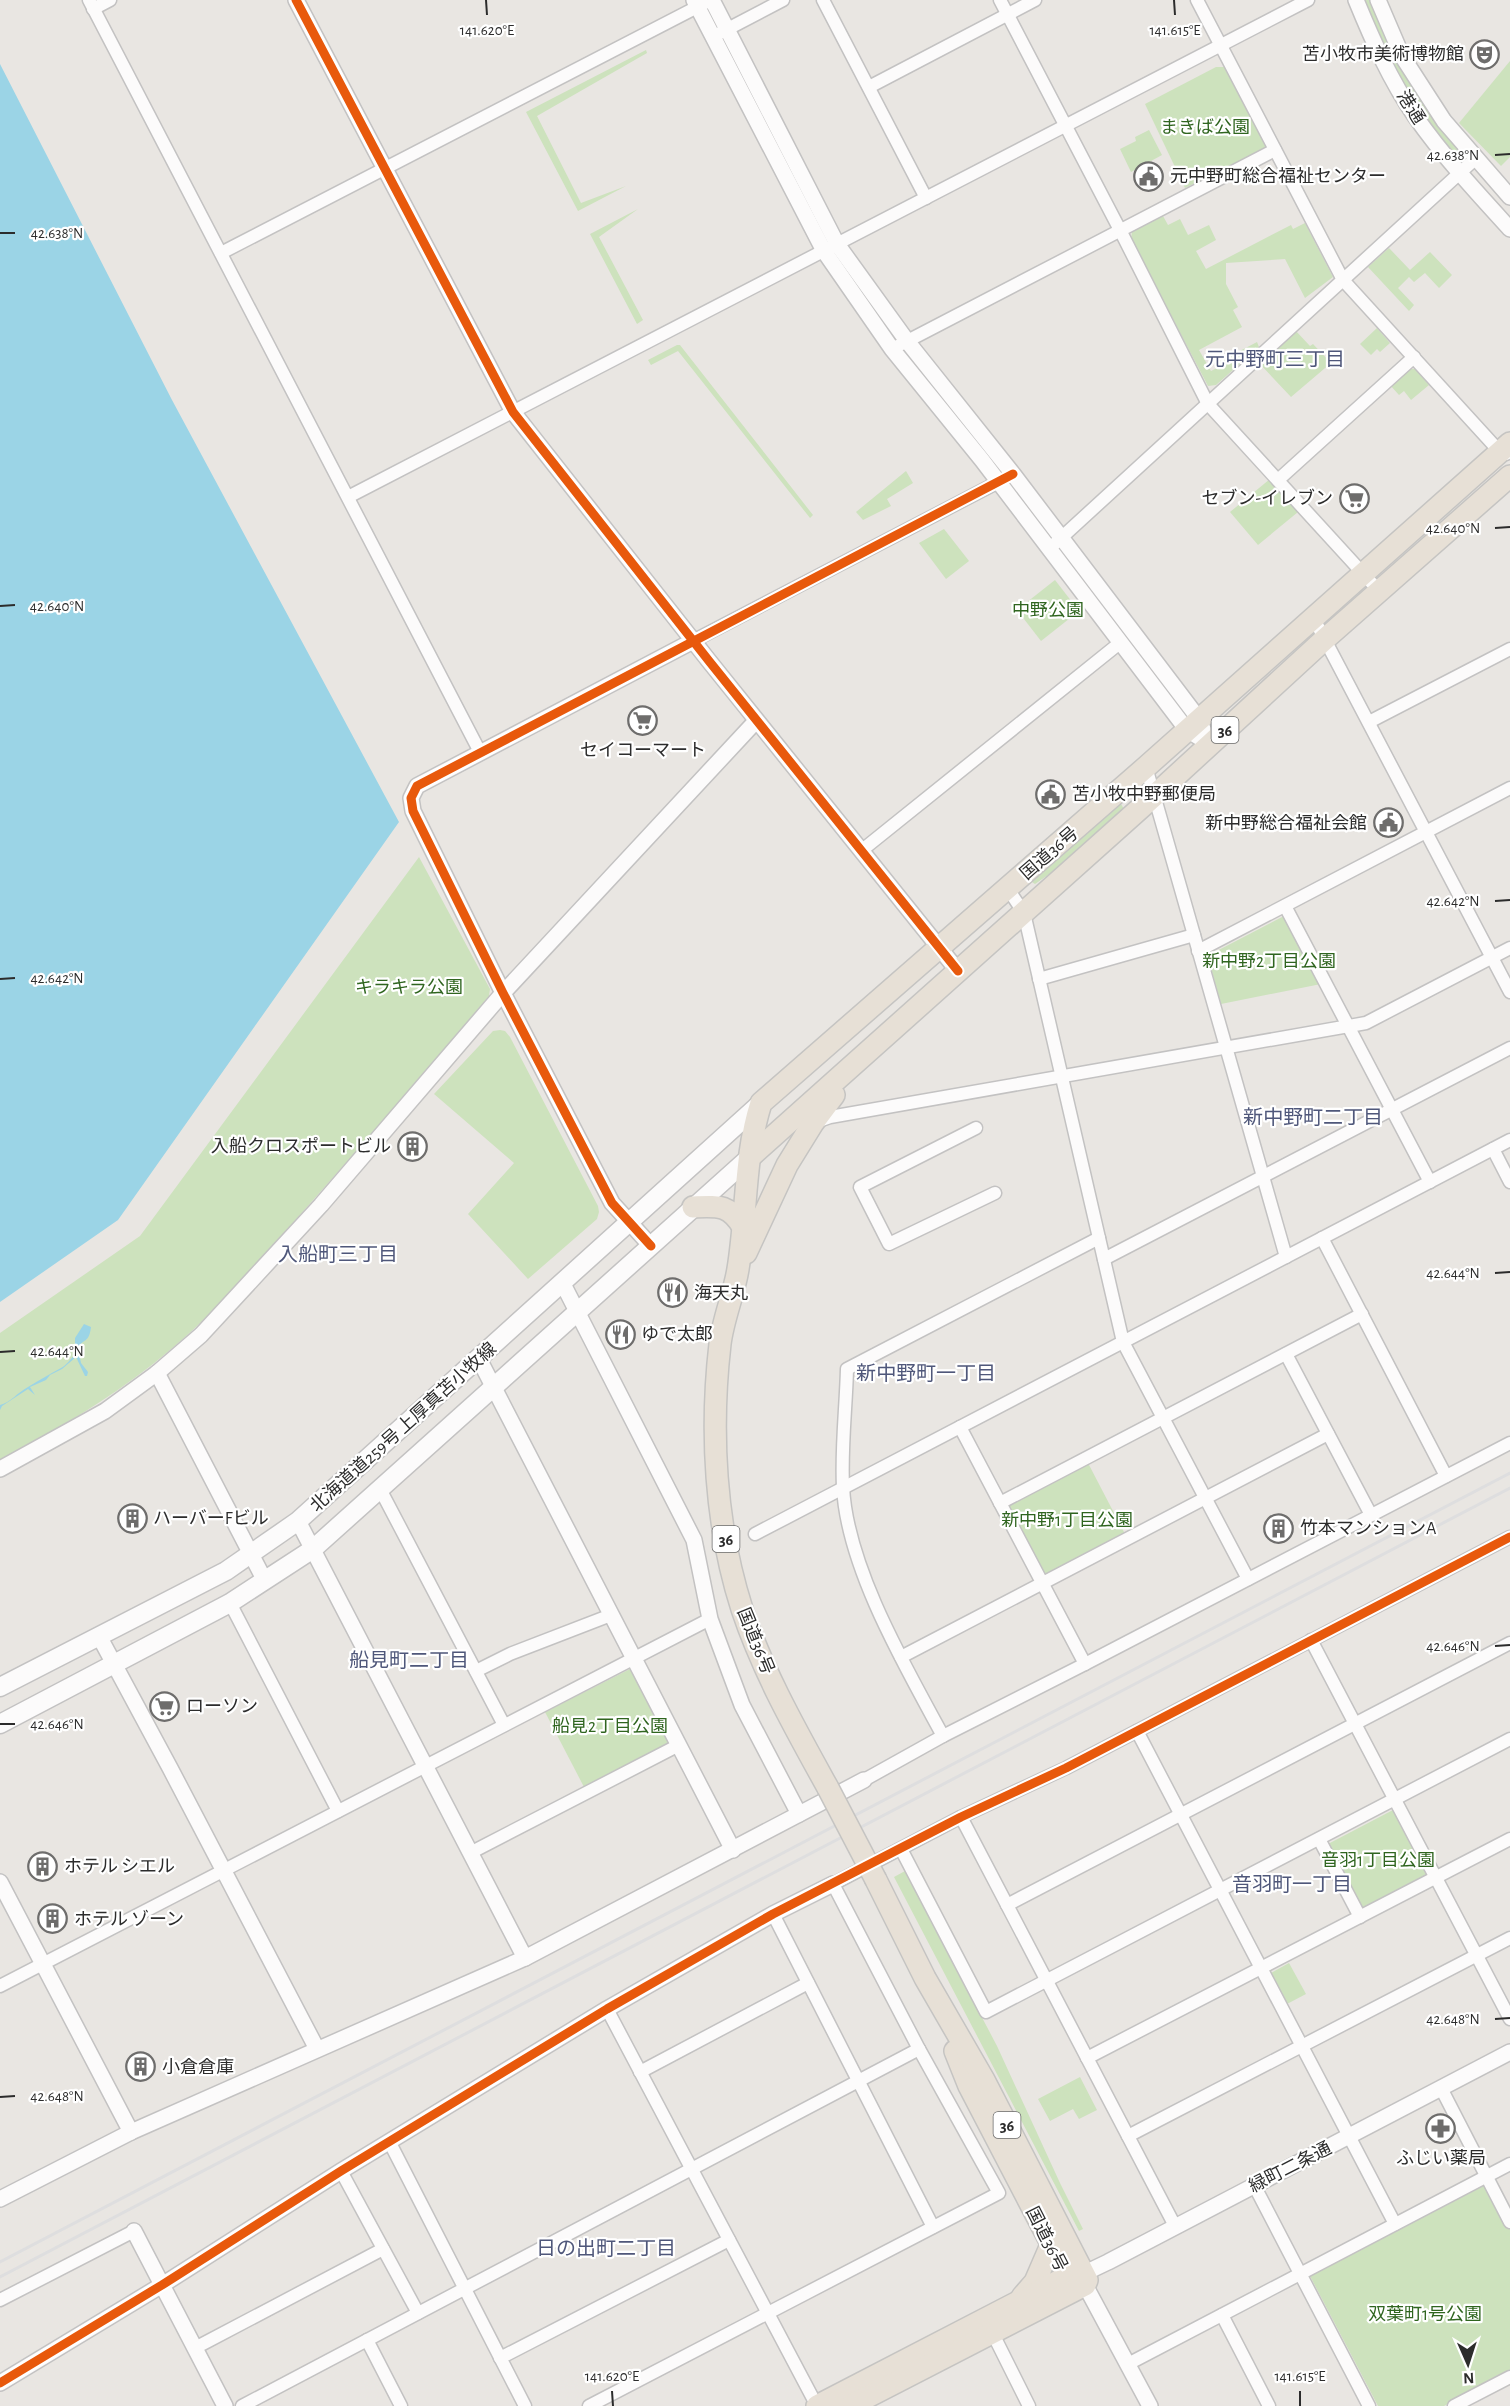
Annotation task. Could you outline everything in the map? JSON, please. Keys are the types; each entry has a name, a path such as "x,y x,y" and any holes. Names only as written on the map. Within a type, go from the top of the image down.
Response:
{"highway":[{"name":"国道36号","path":"1079,2278 984,2080 925,1978 876,1880 792,1723 742,1609 729,1560 718,1487 716,1407 720,1342 738,1270 753,1129 761,1103 940,949 1363,573 1507,450"},
{"name":"国道36号","path":"752,1152 1024,913 1325,639 1510,476"},
{"name":"国道36号","path":"738,1270 787,1165 813,1123 868,1052"},
{"name":"36","path":"752,1152 770,1170 772,1185 770,1203"},
{"path":"693,1207 719,1206 736,1214 743,1227"},
{"name":"国道36号","path":"925,1978 969,2086 1051,2245 1079,2278"},
{"path":"1015,2303 1035,2282 1051,2245"},
{"name":"国道36号","path":"817,2406 1015,2303 1079,2278"},
{"name":"国道36号","path":"850,2406 992,2332 1079,2278"}],"main road":[{"name":"北海道道259号 上厚真苫小牧線","path":"0,1687 226,1571 298,1521 761,1103"},
{"path":"718,1144 752,1152"},
{"name":"北海道道259号 上厚真苫小牧線","path":"0,1724 230,1603 313,1549 651,1246 752,1152"}],"street":[{"path":"110,0 91,4 480,752"},
{"path":"296,0 513,412 756,721 958,971"},
{"path":"720,33 783,0"},
{"path":"823,0 926,198"},
{"path":"1000,0 1208,404 1379,591"},
{"path":"868,87 1035,0"},
{"path":"1197,0 1343,280 1414,357 1507,450"},
{"path":"348,497 1308,0"},
{"name":"港通","path":"1356,0 1376,48 1414,114 1459,174 1510,229"},
{"name":"港通","path":"1378,0 1402,56 1444,121 1510,197"},
{"path":"221,253 704,2 830,247 892,349 1006,478"},
{"path":"892,349 1275,150"},
{"path":"1055,543 1475,159"},
{"path":"830,247 907,341 1006,478 1193,725"},
{"path":"1278,480 1414,357"},
{"path":"651,1246 612,1203 503,993 414,811 411,798 417,786 480,752 1006,478"},
{"path":"1055,543 1121,642 1210,744"},
{"path":"1313,617 1510,992"},
{"path":"861,851 1121,642"},
{"path":"1369,722 1510,649"},
{"path":"0,1469 105,1411 157,1373 201,1335 321,1205 503,993 756,721"},
{"path":"1146,767 1286,1257"},
{"path":"1198,951 1510,788"},
{"path":"1008,889 1024,913 1123,1342 1248,1579"},
{"path":"1285,906 1430,1182"},
{"path":"1039,979 1194,936"},
{"path":"813,1123 830,1117 1062,1075 1348,1028 1366,1023 1510,948"},
{"path":"1104,1259 1510,1048"},
{"path":"976,1128 860,1187 889,1244 995,1193"},
{"path":"755,1534 1510,1140"},
{"path":"1493,1149 1510,1182"},
{"path":"943,1736 901,1657 861,1567 849,1526 843,1488 847,1369 1099,1238"},
{"path":"1322,1238 1446,1476"},
{"path":"563,1284 694,1540 710,1619 742,1705 800,1814"},
{"path":"1000,1503 1362,1314"},
{"path":"1286,1353 1371,1515"},
{"path":"479,1359 734,1850"},
{"path":"157,1373 265,1581"},
{"path":"960,1427 1085,1664"},
{"path":"901,1657 1328,1434"},
{"path":"0,2199 130,2132 525,1958 734,1850 943,1736 1510,1443"},
{"path":"380,1489 504,1725"},
{"path":"298,1521 525,1958"},
{"path":"0,2382 162,2285 341,2171 390,2144 607,2009 773,1914 961,1817 1066,1768 1510,1537"},
{"path":"230,1603 338,1811"},
{"path":"476,1671 510,1654 611,1615"},
{"path":"0,1986 710,1619"},
{"path":"99,1636 317,2049"},
{"path":"1311,1640 1510,2019"},
{"path":"1007,1905 1510,1643"},
{"path":"1137,1731 1395,2224"},
{"path":"901,1848 986,2012 1510,1739"},
{"path":"470,1853 679,1745"},
{"path":"961,1817 1175,2226"},
{"path":"1319,1839 1360,1917"},
{"path":"1087,2058 1510,1839"},
{"path":"0,1882 130,2132"},
{"path":"590,2406 999,2193 919,2049 833,1884"},
{"path":"773,1914 933,2227"},
{"path":"1128,2136 1510,1938"},
{"path":"640,2072 808,1983"},
{"path":"607,2009 817,2406"},
{"path":"242,2406 919,2049"},
{"name":"緑町二条通","path":"1079,2278 1510,2052"},
{"path":"1441,2088 1510,2222"},
{"path":"390,2144 525,2406"},
{"path":"1128,2364 1510,2164"},
{"path":"341,2171 418,2313"},
{"path":"1254,2185 1369,2406"},
{"path":"0,2300 134,2231 225,2406"},
{"path":"500,2358 729,2240"},
{"path":"195,2348 383,2249"},
{"path":"1079,2278 1150,2406"},
{"path":"1221,2315 1269,2406"},
{"path":"992,2332 1029,2406"},
{"path":"367,2340 401,2406"},
{"path":"1454,2406 1510,2377"}],"green space":[{"path":"1363,0 1371,0 1436,122 1460,152 1458,158 1430,126 1391,65"},
{"path":"646,50 647,53 537,116 581,203 626,186 578,211 526,112"},
{"path":"1510,61 1510,157 1501,166 1459,123"},
{"name":"まきば公園","path":"1216,67 1224,67 1267,148 1185,188 1145,104"},
{"path":"1149,130 1162,155 1131,172 1120,149 1136,141 1135,137"},
{"path":"638,209 599,237 643,320 637,324 590,234"},
{"path":"1163,216 1168,225 1180,219 1188,235 1209,225 1216,240 1196,251 1206,269 1291,225 1293,229 1305,223 1333,277 1305,298 1285,259 1226,263 1226,284 1238,307 1233,310 1242,327 1199,350 1211,371 1219,367 1217,363 1257,342 1259,347 1216,385 1208,386 1131,239 1132,232"},
{"path":"1389,248 1410,270 1430,252 1452,275 1439,288 1425,273 1414,282 1409,277 1398,288 1414,305 1409,311 1368,267"},
{"path":"1377,328 1390,343 1380,352 1377,349 1371,355 1360,344"},
{"path":"1295,330 1310,346 1313,344 1331,363 1291,397 1259,363"},
{"path":"680,345 813,515 810,518 678,351 651,365 648,360"},
{"path":"1409,369 1415,369 1429,385 1411,400 1404,391 1399,395 1390,385"},
{"path":"906,471 913,483 887,499 891,506 863,520 856,512"},
{"path":"1270,479 1298,512 1258,545 1230,512"},
{"path":"944,529 969,561 946,579 919,543"},
{"name":"中野公園","path":"1055,580 1079,611 1041,641 1017,610"},
{"path":"1121,804 1124,809 1061,866 1035,884 1032,882"},
{"name":"キラキラ公園","path":"419,857 490,989 488,1002 232,1292 184,1338 117,1391 0,1460 0,1333 140,1236"},
{"name":"新中野2丁目公園","path":"1284,916 1321,984 1221,1004 1209,961 1211,954"},
{"path":"493,1031 505,1031 510,1037 598,1206 599,1212 597,1219 528,1279 468,1214 514,1163 434,1094"},
{"name":"新中野1丁目公園","path":"1088,1463 1125,1534 1045,1576 1008,1506"},
{"name":"船見2丁目公園","path":"630,1669 672,1743 584,1787 545,1712"},
{"name":"音羽1丁目公園","path":"1393,1810 1428,1875 1363,1909 1328,1844"},
{"path":"905,1871 997,2046 1083,2229 1079,2231 894,1877"},
{"path":"1289,1963 1306,1994 1287,2004 1271,1973"},
{"path":"1080,2077 1097,2110 1079,2119 1073,2109 1050,2121 1038,2099"},
{"name":"双葉町1号公園","path":"1487,2184 1510,2229 1510,2372 1444,2406 1378,2406 1310,2276"}],"water":[{"path":"0,64 172,400 399,822 118,1220 0,1302"},
{"path":"84,1324 91,1327 90,1332 78,1348 81,1363 88,1372 87,1376 76,1357 62,1369 50,1375 46,1380 30,1387 35,1395 28,1389 2,1406 0,1410 0,1405 67,1364 75,1355 75,1338"}],"railway":[{"path":"0,2262 1510,1473"},
{"path":"0,2277 1510,1488"}],"cycle path":[{"path":"296,0 513,412 958,971"},
{"path":"651,1246 612,1203 503,993 413,811 411,798 417,786 1013,474"},
{"path":"0,2383 607,2009 773,1914 961,1817 1066,1768 1510,1537"}],"place":[{"name":"苫小牧市美術博物館","path":"1485,54"},
{"name":"元中野町総合福祉センター","path":"1149,176"},
{"name":"セブン-イレブン","path":"1354,498"},
{"name":"セイコーマート","path":"643,721"},
{"name":"苫小牧中野郵便局","path":"1051,794"},
{"name":"新中野総合福祉会館","path":"1388,823"},
{"name":"入船クロスポートビル","path":"412,1146"},
{"name":"海天丸","path":"673,1293"},
{"name":"ゆで太郎","path":"620,1334"},
{"name":"ハーバーFビル","path":"132,1518"},
{"name":"竹本マンションA","path":"1279,1528"},
{"name":"ローソン","path":"165,1706"},
{"name":"ホテル シエル","path":"43,1866"},
{"name":"ホテル ゾーン","path":"53,1919"},
{"name":"小倉倉庫","path":"141,2067"},
{"name":"ふじい薬局","path":"1441,2129"}],"district":[{"name":"元中野町三丁目","path":"1275,359"},
{"name":"新中野町二丁目","path":"1313,1117"},
{"name":"入船町三丁目","path":"338,1254"},
{"name":"新中野町一丁目","path":"926,1373"},
{"name":"船見町二丁目","path":"409,1660"},
{"name":"音羽町一丁目","path":"1292,1884"},
{"name":"日の出町二丁目","path":"606,2248"}]}
